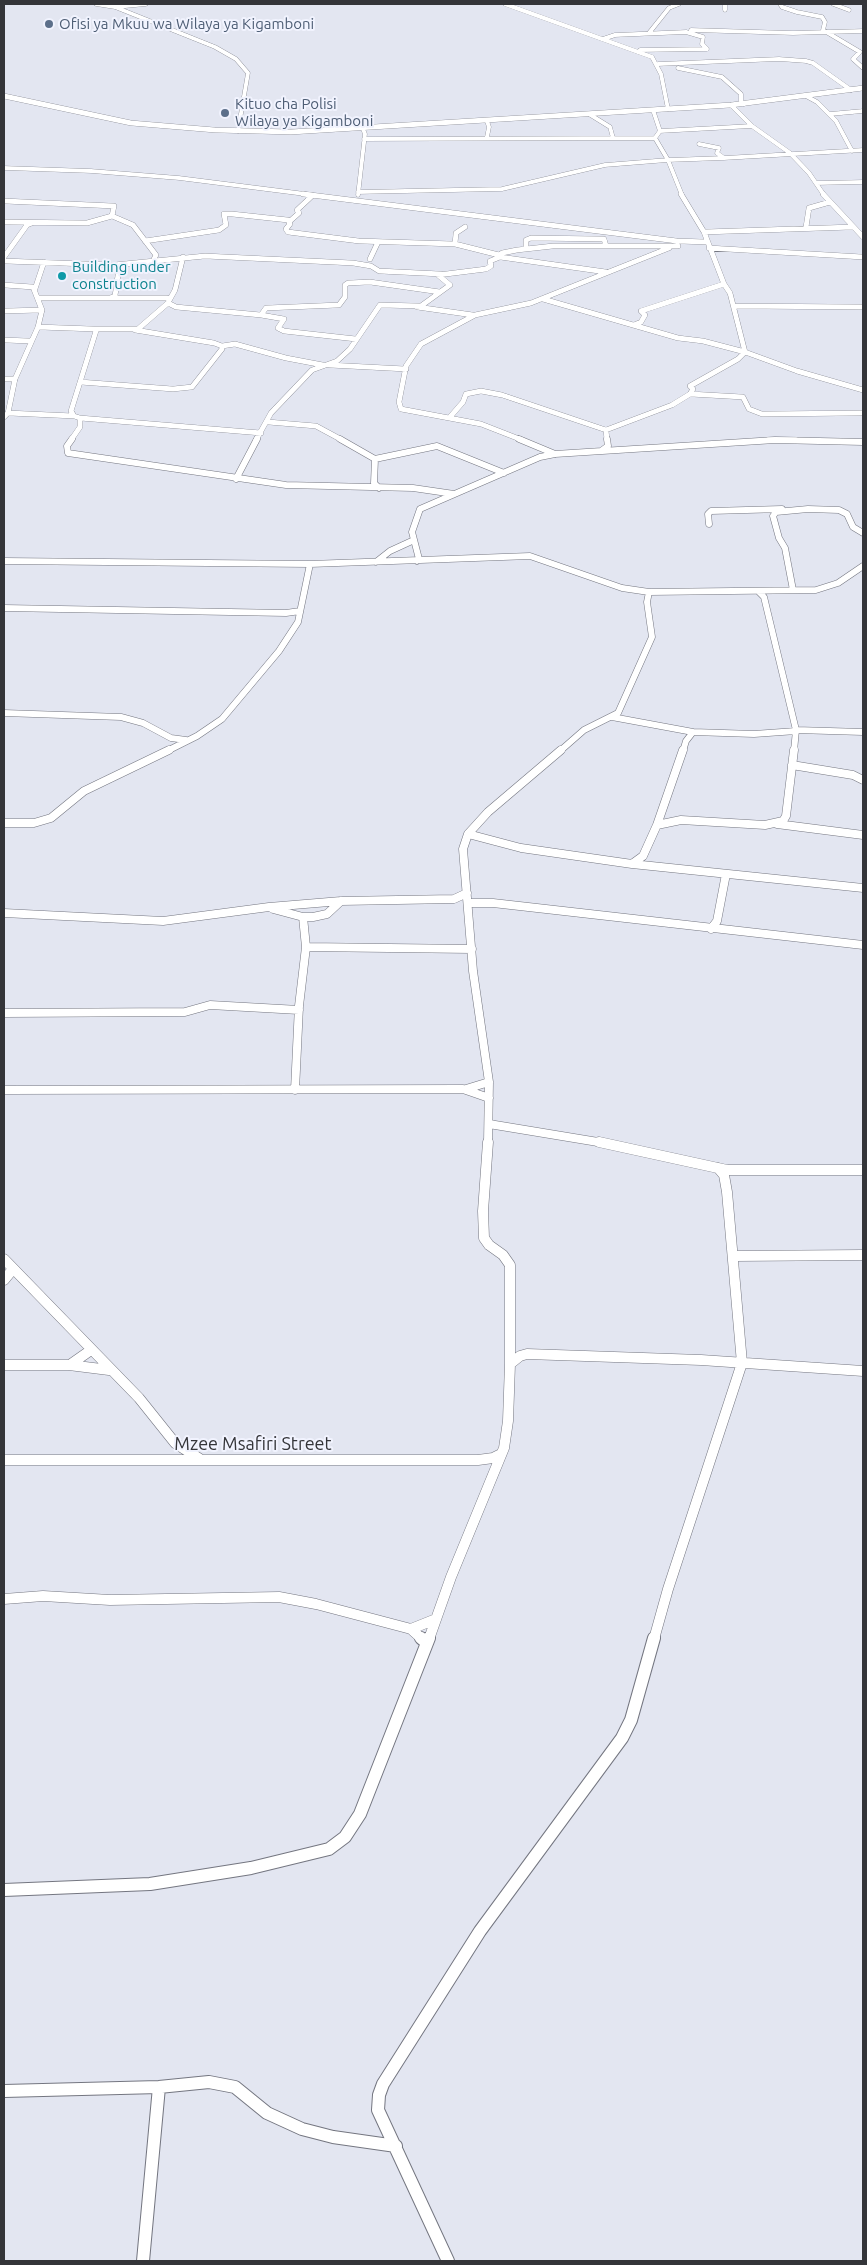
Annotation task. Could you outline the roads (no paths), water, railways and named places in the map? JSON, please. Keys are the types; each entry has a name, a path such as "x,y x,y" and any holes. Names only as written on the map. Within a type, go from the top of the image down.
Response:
{"main road":[{"path":"4,96 131,123 238,131 291,132 731,105 863,88"}],"street":[{"path":"96,4 127,10 231,55 241,64 248,76 238,131"},
{"path":"116,7 132,7 146,4"},
{"path":"506,4 636,50 655,60 722,78 741,94 741,101 744,104"},
{"path":"649,33 669,8 679,4"},
{"path":"725,4 725,10"},
{"path":"780,4 782,7 797,12 822,17 826,22 822,29 825,32 860,52 854,59 863,68"},
{"path":"833,4 849,10"},
{"path":"127,10 132,7"},
{"path":"603,39 610,36 705,30 781,33 863,31"},
{"path":"636,50 707,49 702,44 703,37 686,32"},
{"path":"658,64 779,59 806,61 813,63 851,90"},
{"path":"655,60 658,64 668,109"},
{"path":"806,96 817,102 830,114 840,126 852,151"},
{"path":"731,105 752,126 790,153 830,202 841,211 863,237"},
{"path":"653,110 660,131"},
{"path":"830,114 863,111"},
{"path":"589,114 610,127 613,138"},
{"path":"487,121 489,127 487,137"},
{"path":"660,131 752,126"},
{"path":"358,201 364,129"},
{"path":"655,138 660,131"},
{"path":"364,139 487,137 655,138"},
{"path":"655,138 667,159 678,190 704,232 724,284 730,293 745,352"},
{"path":"699,144 719,148 717,153 724,158"},
{"path":"358,192 502,189 596,166 667,159 724,158 863,150"},
{"path":"4,168 91,171 179,178 676,244 863,257"},
{"path":"816,183 863,182"},
{"path":"312,196 297,210 299,213 290,221 286,230 288,232 378,242 456,244 500,256 608,272"},
{"path":"4,208 6,201 106,204 114,206 112,216"},
{"path":"806,227 809,208 830,202"},
{"path":"145,242 223,229 226,225 224,214 290,221"},
{"path":"106,219 112,216"},
{"path":"112,216 133,225 156,255 153,261"},
{"path":"4,222 80,224 106,219 120,220"},
{"path":"4,259 28,224"},
{"path":"456,244 456,233 465,226"},
{"path":"704,232 806,227 853,227"},
{"path":"526,248 526,240 531,238 604,240 606,246"},
{"path":"370,259 378,242"},
{"path":"4,259 117,266 204,256 340,262 364,264 379,271 441,274 486,269 491,266 490,261 526,248 666,246 676,244"},
{"path":"555,454 481,424 450,417 413,412 399,406 406,366 421,344 475,316 543,299 676,244"},
{"path":"135,330 143,326 169,301 175,290 183,257"},
{"path":"44,262 35,289 42,310 38,327 30,341 15,379 6,415 77,417 261,433"},
{"path":"110,298 115,296 117,266"},
{"path":"417,307 442,292 450,284 438,275 441,274"},
{"path":"261,315 266,308 339,305 345,297 345,285 348,283 370,282 430,292 442,292"},
{"path":"634,325 641,322 644,314 642,311 650,307 724,284"},
{"path":"4,285 25,286 35,289"},
{"path":"38,298 110,298 169,301 176,307 284,319 278,328 284,330 356,339"},
{"path":"543,299 681,339 703,341 745,352 797,371 863,390"},
{"path":"236,479 268,422 269,416 299,381 312,370 337,361 356,339 380,305 417,307 475,316"},
{"path":"734,306 863,306"},
{"path":"4,311 42,310"},
{"path":"38,327 135,330 222,346 235,344 286,358 325,365 406,370"},
{"path":"94,328 96,334 71,411 77,417 80,427 68,446 68,453 286,485 413,488 454,494"},
{"path":"4,340 30,341"},
{"path":"79,385 173,390 192,387 222,349 222,346"},
{"path":"690,394 693,388 690,386 738,359 745,352"},
{"path":"4,379 15,379"},
{"path":"693,388 715,396"},
{"path":"450,417 469,392 481,391 502,395 606,430 658,411 690,394 743,397 749,409 762,414 863,413"},
{"path":"268,422 316,426 376,459 424,447 437,446 504,473"},
{"path":"602,451 608,446 606,430"},
{"path":"417,561 419,559 412,532 420,508 540,457 555,454 775,440 863,442"},
{"path":"376,459 374,483 379,488"},
{"path":"709,524 708,514 711,511 726,509 818,509 844,512 853,527 863,533"},
{"path":"784,510 776,512 773,516 779,538 786,548 793,590"},
{"path":"376,562 390,551 414,540"},
{"path":"4,562 310,564 530,556 622,588 649,592 816,590 830,586 863,566"},
{"path":"4,823 34,823 52,818 67,803 84,791 187,740 222,720 279,651 298,622 310,564"},
{"path":"758,591 764,597 796,731 786,816 783,821 777,824"},
{"path":"4,1890 150,1884 251,1868 329,1848 344,1837 360,1814 411,1689 436,1618 501,1454 508,1421 510,1265 503,1255 489,1245 484,1238 483,1212 490,1124 489,1082 473,971 469,903 463,849 468,834 488,812 584,730 618,713 652,637 647,602 649,592"},
{"path":"4,608 286,613 300,611"},
{"path":"4,713 121,717 143,722 171,738 187,740"},
{"path":"612,717 693,732 754,734 796,731 863,732"},
{"path":"632,864 643,856 657,825 686,741 693,732"},
{"path":"792,765 853,775 863,780"},
{"path":"657,825 682,820 777,824 863,835"},
{"path":"468,834 521,848 632,864 863,888"},
{"path":"643,856 655,866"},
{"path":"711,929 717,921 726,874"},
{"path":"4,913 163,921 269,907 341,901 454,899 467,893"},
{"path":"269,907 303,917 327,914 341,901"},
{"path":"469,903 493,903 863,945"},
{"path":"295,1090 306,947 303,917"},
{"path":"306,947 472,949"},
{"path":"4,1013 185,1012 210,1005 300,1010"},
{"path":"4,1090 158,1088 295,1090 463,1089 489,1082"},
{"path":"463,1089 489,1098"},
{"path":"490,1124 572,1136 727,1170 863,1170"},
{"path":"448,2261 378,2110 379,2095 383,2084 480,1931 622,1738 631,1720 668,1589 695,1512 742,1363 734,1256 724,1175 718,1168"},
{"path":"734,1256 863,1255"},
{"path":"4,1259 90,1350 139,1398 175,1442 203,1461"},
{"path":"4,1280 13,1269"},
{"path":"69,1365 79,1360 90,1350"},
{"path":"510,1364 520,1356 528,1354 742,1363 863,1371"},
{"path":"4,1365 69,1365 110,1370"},
{"name":"Mzee Msafiri Street","path":"4,1460 478,1460 493,1458 501,1454"},
{"path":"4,1599 43,1596 110,1600 279,1597 316,1604 411,1629 427,1644"},
{"path":"411,1629 436,1618"},
{"path":"4,2091 159,2087 209,2082 235,2087 267,2113 302,2129 333,2137 396,2146"},
{"path":"143,2261 159,2087"}],"place":[{"name":"Ofisi ya Mkuu wa Wilaya ya Kigamboni","path":"49,24"},
{"name":"Kituo cha Polisi Wilaya ya Kigamboni","path":"225,113"},
{"name":"Building under construction","path":"62,276"}]}
